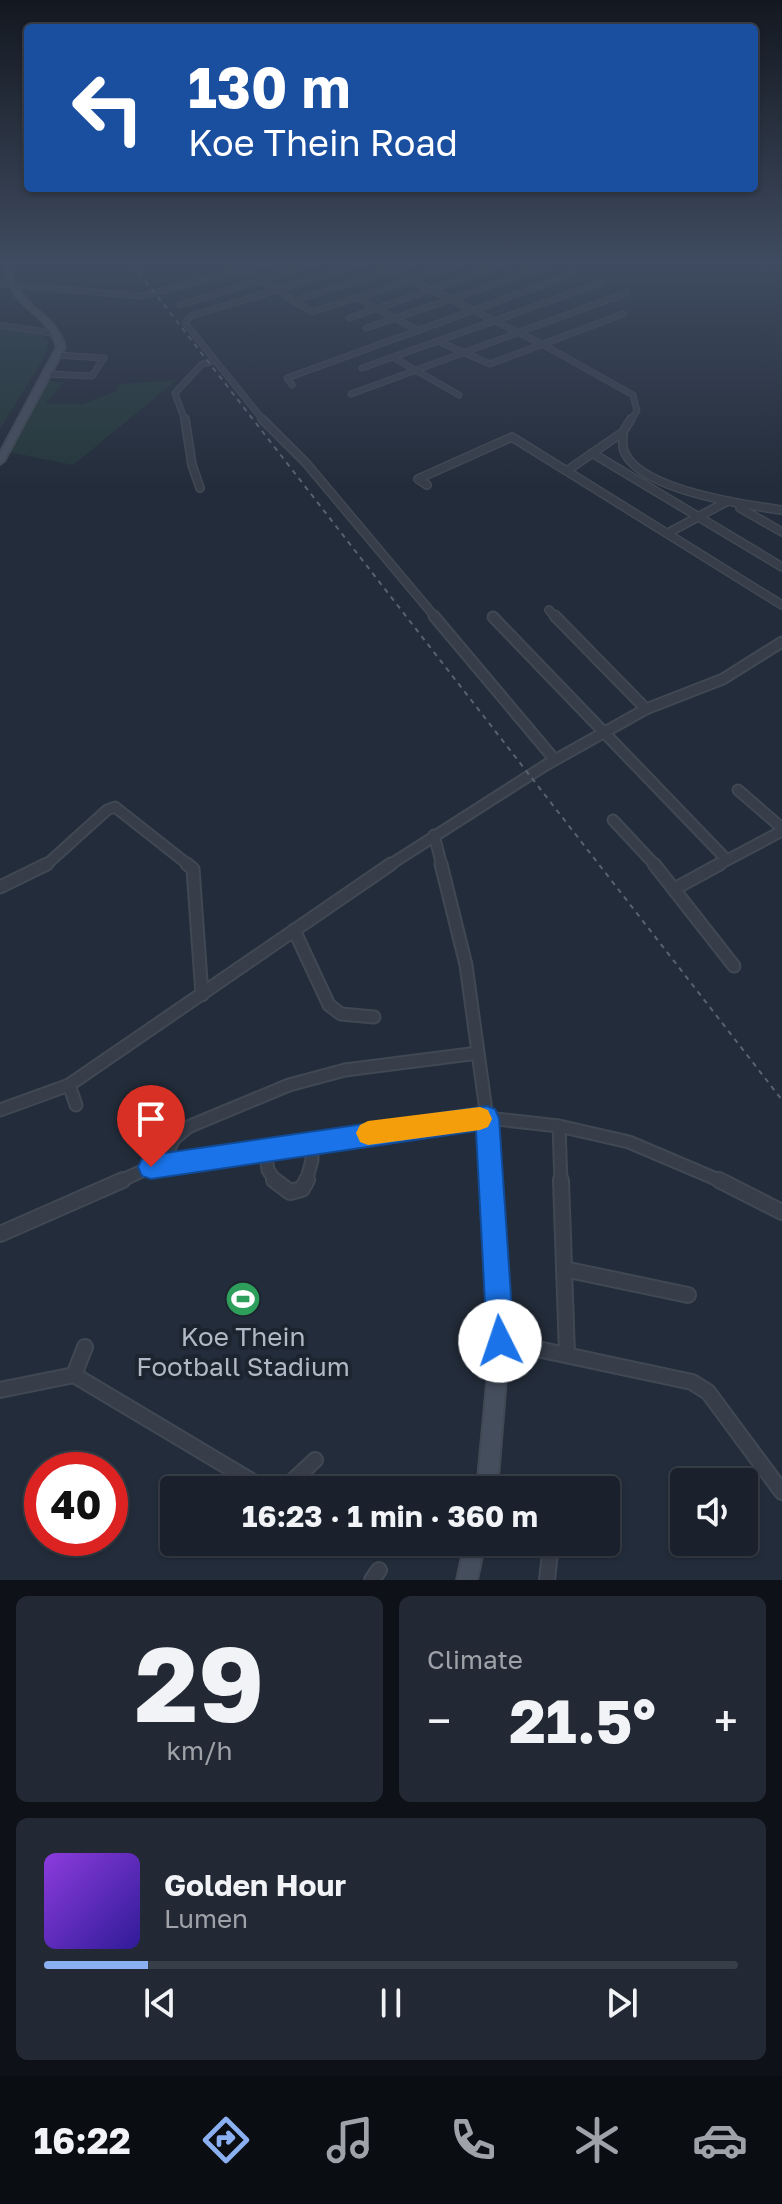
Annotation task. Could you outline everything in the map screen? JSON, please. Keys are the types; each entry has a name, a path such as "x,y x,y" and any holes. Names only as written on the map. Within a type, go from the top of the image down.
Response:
{"main road":[{"path":"0,447 52,353 54,339"},
{"path":"0,461 61,355 56,339"},
{"path":"487,1118 500,1341 488,1476"},
{"path":"467,1580 472,1556"}],"street":[{"path":"197,339 251,408 306,463 555,760"},
{"path":"292,385 287,378 397,339"},
{"path":"362,368 449,339"},
{"path":"351,394 500,339"},
{"path":"531,339 633,395 637,411 623,432 568,470"},
{"path":"440,342 490,364 556,339"},
{"path":"50,374 92,376 104,358 61,355"},
{"path":"396,359 459,395"},
{"path":"200,488 193,475 182,405 175,393 202,364 211,362"},
{"path":"623,432 624,449 647,472 674,486 730,503 782,510"},
{"path":"427,485 418,479 512,437 782,605"},
{"path":"592,453 782,567"},
{"path":"668,533 730,503"},
{"path":"730,503 782,532"},
{"path":"549,610 646,709"},
{"path":"493,617 726,859"},
{"path":"0,1110 69,1085 434,835 601,732 646,709 723,679 782,642"},
{"path":"676,888 781,830 738,790"},
{"path":"0,887 41,870 107,810 115,807 193,869 202,995"},
{"path":"613,820 676,888 707,934 734,966"},
{"path":"434,835 466,965 487,1118"},
{"path":"294,930 319,996 347,1016 374,1017"},
{"path":"160,1166 174,1139 188,1127 289,1085 345,1070 478,1053"},
{"path":"69,1085 76,1105"},
{"path":"0,1234 160,1166 487,1118 559,1126 629,1142 706,1173 782,1212"},
{"path":"559,1126 567,1354"},
{"path":"265,1149 269,1175 277,1185 290,1192 302,1189 308,1180 313,1154 311,1142"},
{"path":"564,1269 688,1295"},
{"path":"500,1341 692,1382 708,1392 782,1492"},
{"path":"74,1375 85,1347"},
{"path":"0,1390 74,1375 265,1489 283,1490 315,1460"},
{"path":"547,1580 550,1556"}],"shaded area":[{"path":"0,339 46,339 49,341 45,356 0,429"},
{"path":"177,380 73,465 3,451 41,381 64,382 45,404 83,404 117,391 120,384"}],"railway":[{"path":"190,339 782,1100"}],"slow traffic":[{"path":"368,1133 480,1119"}],"place":[{"name":"Koe Thein Football Stadium","path":"243,1299"}],"route":[{"path":"151,1167 487,1118 500,1341"}]}
